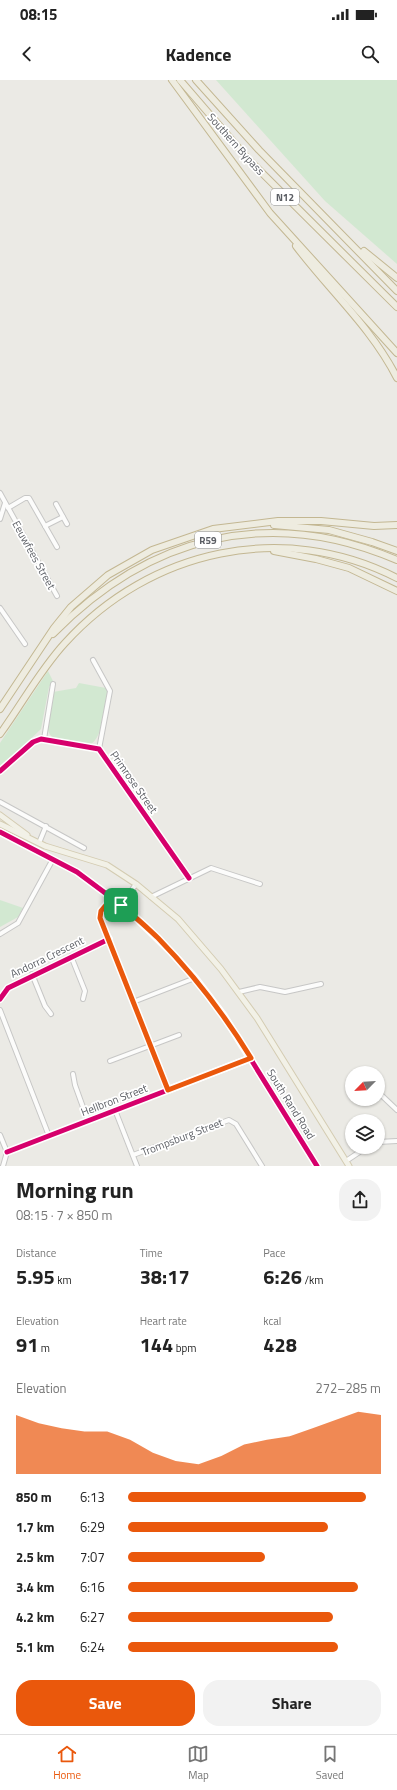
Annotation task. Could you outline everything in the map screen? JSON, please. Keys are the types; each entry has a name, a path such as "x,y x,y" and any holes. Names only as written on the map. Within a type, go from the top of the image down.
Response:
{"highway":[{"path":"172,80 254,192 290,235 397,353"},
{"name":"Southern Bypass","path":"180,80 249,160 397,307"},
{"name":"Southern Bypass","path":"196,80 259,150 397,291"},
{"path":"342,234 397,278"},
{"path":"290,235 300,252 379,348 397,378"},
{"path":"46,640 71,608 88,591 108,575 134,559 175,542 213,530 297,520 374,526 397,525"},
{"path":"264,524 329,530 372,542 397,551"},
{"name":"R59","path":"0,708 46,640 93,597 137,568 178,550 210,540 251,535 298,535 351,544 397,560"},
{"name":"R59","path":"0,734 40,675 65,643 86,622 122,594 159,573 193,560 231,553 288,547 332,553 363,563 397,578"},
{"path":"270,550 316,559 348,568 397,591"}],"main road":[{"name":"South Rand Road","path":"0,815 33,840"},
{"name":"South Rand Road","path":"0,824 39,843 100,862 114,868 136,884 190,932 239,992 266,1031 349,1166"}],"street":[{"name":"Eeuwfees Street","path":"0,493 57,596"},
{"path":"8,508 25,498 29,498 57,547"},
{"path":"0,518 5,502"},
{"path":"56,504 67,524"},
{"path":"0,518 11,514"},
{"path":"45,526 63,517"},
{"path":"0,608 25,644"},
{"name":"Primrose Street","path":"93,660 110,691 99,749"},
{"path":"44,739 53,684"},
{"name":"Primrose Street","path":"0,771 38,740 44,739 99,749 189,878"},
{"path":"0,802 84,848"},
{"path":"39,843 46,826"},
{"name":"South Rand Road","path":"0,832 77,872 111,899 121,905 147,928 195,978 224,1016 317,1166"},
{"path":"0,934 18,923 54,859"},
{"path":"151,897 213,868 260,884"},
{"path":"121,905 136,884"},
{"path":"111,899 100,914 108,939 168,1090"},
{"name":"Andorra Crescent","path":"0,999 8,988 32,974 108,939"},
{"path":"71,956 85,991 83,999"},
{"path":"32,974 45,1006 51,1014"},
{"path":"133,1002 195,978"},
{"path":"239,992 260,987 285,992 321,984"},
{"path":"0,1010 49,1136"},
{"path":"110,1061 179,1035"},
{"name":"Hellbron Street","path":"7,1152 251,1058"},
{"path":"73,1074 75,1085 88,1121"},
{"path":"385,1099 397,1110"},
{"path":"115,1110 137,1166"},
{"name":"Trompsburg Street","path":"133,1155 225,1120 232,1121 238,1127 262,1166"},
{"path":"0,1135 7,1152 3,1166"},
{"path":"385,1142 397,1141"},
{"path":"346,1161 356,1154"}],"green space":[{"path":"216,80 397,80 397,264 325,201"},
{"path":"48,671 53,681 49,687 41,729 0,768 0,743"},
{"path":"79,683 106,688 107,691 105,712 101,728 95,741 91,744 54,738 50,735 48,730 47,724 53,692 76,688"},
{"path":"0,900 23,908 18,917 0,927"}],"cycle path":[{"path":"0,771 33,742 41,739 99,749 189,878"},
{"path":"0,832 77,872 128,910 172,953 195,978 224,1016 317,1166"},
{"path":"0,999 8,988 109,939"},
{"path":"7,1152 251,1058"}],"route":[{"path":"111,899 121,905 147,928 195,978 224,1016 251,1058 168,1090 100,918 101,911 111,899"}]}
